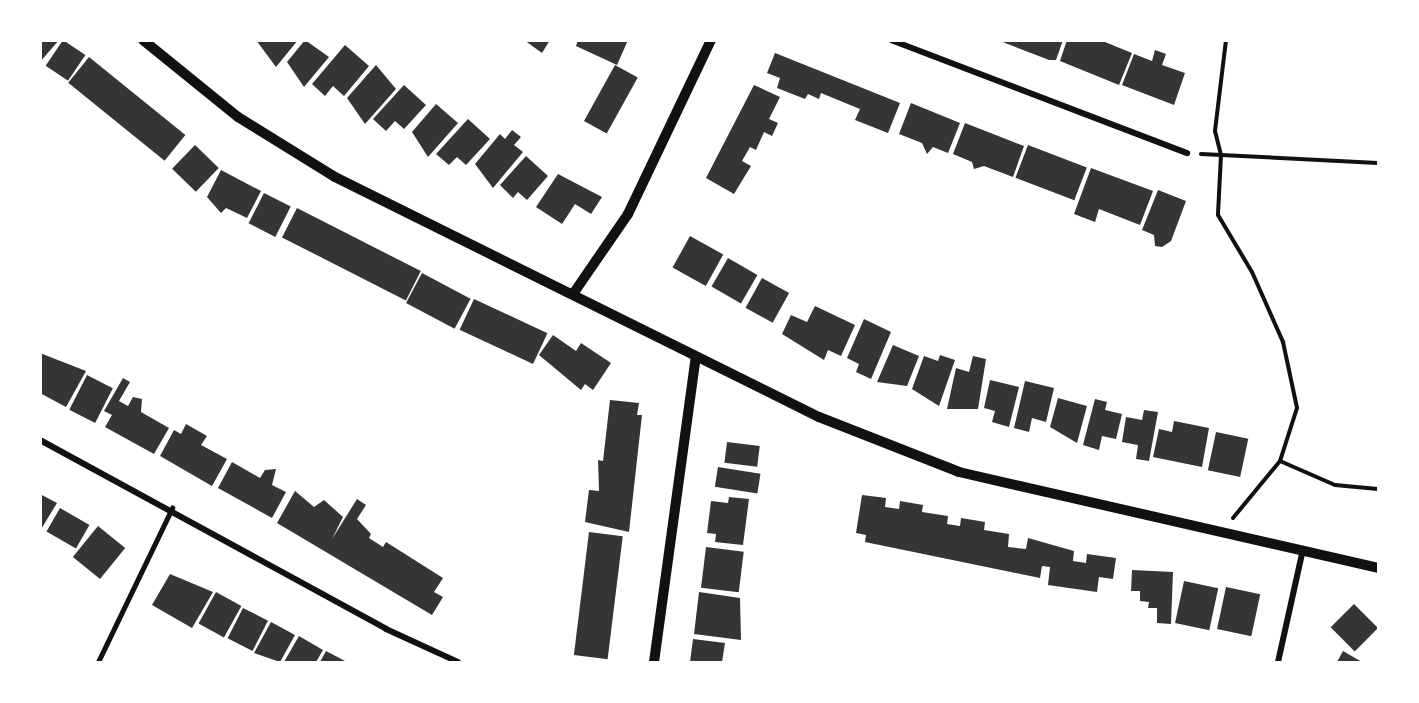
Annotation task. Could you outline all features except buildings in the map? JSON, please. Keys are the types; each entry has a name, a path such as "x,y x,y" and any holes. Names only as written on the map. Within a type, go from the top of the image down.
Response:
{"street":[{"path":"143,40 238,117 335,177 819,417 958,472 1303,548 1378,568"},
{"path":"573,294 628,214 711,40"},
{"path":"891,40 1187,153"},
{"path":"654,663 696,357"},
{"path":"40,440 172,508 386,629 458,663"},
{"path":"1278,663 1303,548"}],"lane":[{"path":"98,663 172,508"}],"path":[{"path":"1220,531 1280,461 1297,408 1283,342 1252,272 1218,215 1221,155 1215,131 1226,40"},
{"path":"1187,153 1378,163"},
{"path":"1280,461 1335,485 1378,489"}]}
